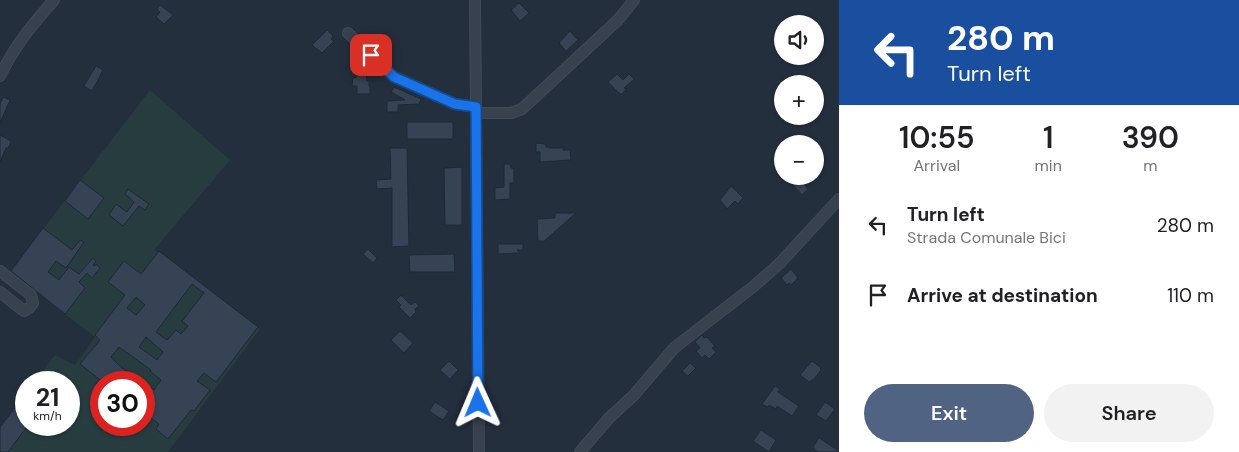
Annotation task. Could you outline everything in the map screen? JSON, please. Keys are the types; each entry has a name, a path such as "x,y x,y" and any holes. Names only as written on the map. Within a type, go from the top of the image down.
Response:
{"street":[{"path":"0,76 11,53 26,32 54,0"},
{"path":"475,0 479,452"},
{"path":"348,33 394,77 455,104 476,110 511,113 522,108 618,20 634,0"},
{"path":"580,452 609,418 634,395 674,348 754,286 780,263 839,199"},
{"path":"0,271 31,296 33,303 24,311 0,292"}],"green space":[{"path":"150,90 230,160 154,250 260,329 168,452 0,452 0,427 15,407 15,436 80,436 80,371 43,371 55,355 75,365 95,337 10,272"}],"building":[{"path":"519,3 529,13 520,21 511,10"},
{"path":"160,5 173,15 164,24 156,17 160,12 157,9"},
{"path":"327,30 333,36 331,39 334,41 322,53 312,45"},
{"path":"570,31 578,40 566,51 559,43"},
{"path":"362,56 365,60 370,94 357,94 357,86 352,86 353,78 357,77 356,65 353,65 353,57"},
{"path":"96,66 103,70 92,91 84,86"},
{"path":"617,74 623,80 629,74 634,79 624,88 626,89 622,94 608,82"},
{"path":"394,87 421,99 419,104 398,105 398,112 387,112 387,101 405,100 391,92"},
{"path":"3,97 10,100 0,123 0,104"},
{"path":"407,122 453,122 453,139 407,139"},
{"path":"0,135 11,141 0,162"},
{"path":"536,143 545,144 549,148 570,150 571,160 540,162 540,152 536,152"},
{"path":"390,148 407,148 409,246 392,247 392,188 377,189 376,180 391,179"},
{"path":"504,164 510,164 511,168 514,168 514,183 510,183 510,199 495,200 495,188 504,187"},
{"path":"462,167 462,225 445,225 444,168"},
{"path":"80,180 104,198 88,219 65,201"},
{"path":"793,185 805,185 808,189 802,195"},
{"path":"731,186 743,198 738,204 735,201 727,209 720,200"},
{"path":"128,189 149,204 145,210 139,206 123,226 109,215 116,204 127,212 134,202 125,194"},
{"path":"555,213 576,213 544,241 538,241 537,219 555,218"},
{"path":"43,228 72,250 80,240 84,242 66,268 56,261 48,272 59,280 69,267 79,274 93,258 96,261 93,265 95,266 96,264 100,268 92,278 87,273 79,282 85,288 65,314 11,271"},
{"path":"498,244 523,244 523,250 517,250 520,253 498,254"},
{"path":"368,249 377,258 373,263 363,254"},
{"path":"159,251 258,327 216,382 204,373 197,381 210,390 194,411 191,410 168,439 156,429 159,424 155,421 155,389 161,380 155,375 155,371 150,371 119,347 111,357 127,371 90,372 80,364 100,340 95,335 125,295 108,282 124,261 141,274","holes":["192,284 204,293 182,321 188,326 181,334 176,330 167,340 156,332","136,297 145,305 136,315 127,308","146,337 163,352 157,360 139,347"]},
{"path":"454,254 455,272 410,272 409,255"},
{"path":"791,269 798,278 791,285 789,283 787,285 781,278"},
{"path":"401,295 411,305 415,302 419,306 410,318 399,307 401,305 396,300"},
{"path":"400,331 413,343 404,353 391,340"},
{"path":"702,335 704,338 707,337 715,346 712,348 716,352 709,359 705,355 702,358 696,351 700,348 695,342"},
{"path":"449,361 458,370 450,379 440,370"},
{"path":"812,361 821,370 809,382 800,375"},
{"path":"690,363 696,368 688,376 682,371"},
{"path":"775,386 780,389 778,392 799,406 792,416 777,406 776,409 762,404"},
{"path":"435,402 449,411 443,420 429,411"},
{"path":"825,402 835,409 826,421 816,415"},
{"path":"15,408 15,436 20,436 8,452 0,452 0,427"},
{"path":"761,430 776,440 769,452 753,441"},
{"path":"819,438 839,452 818,452 815,450 813,447"}],"route":[{"path":"371,55 394,77 455,104 476,107 478,403"}]}
